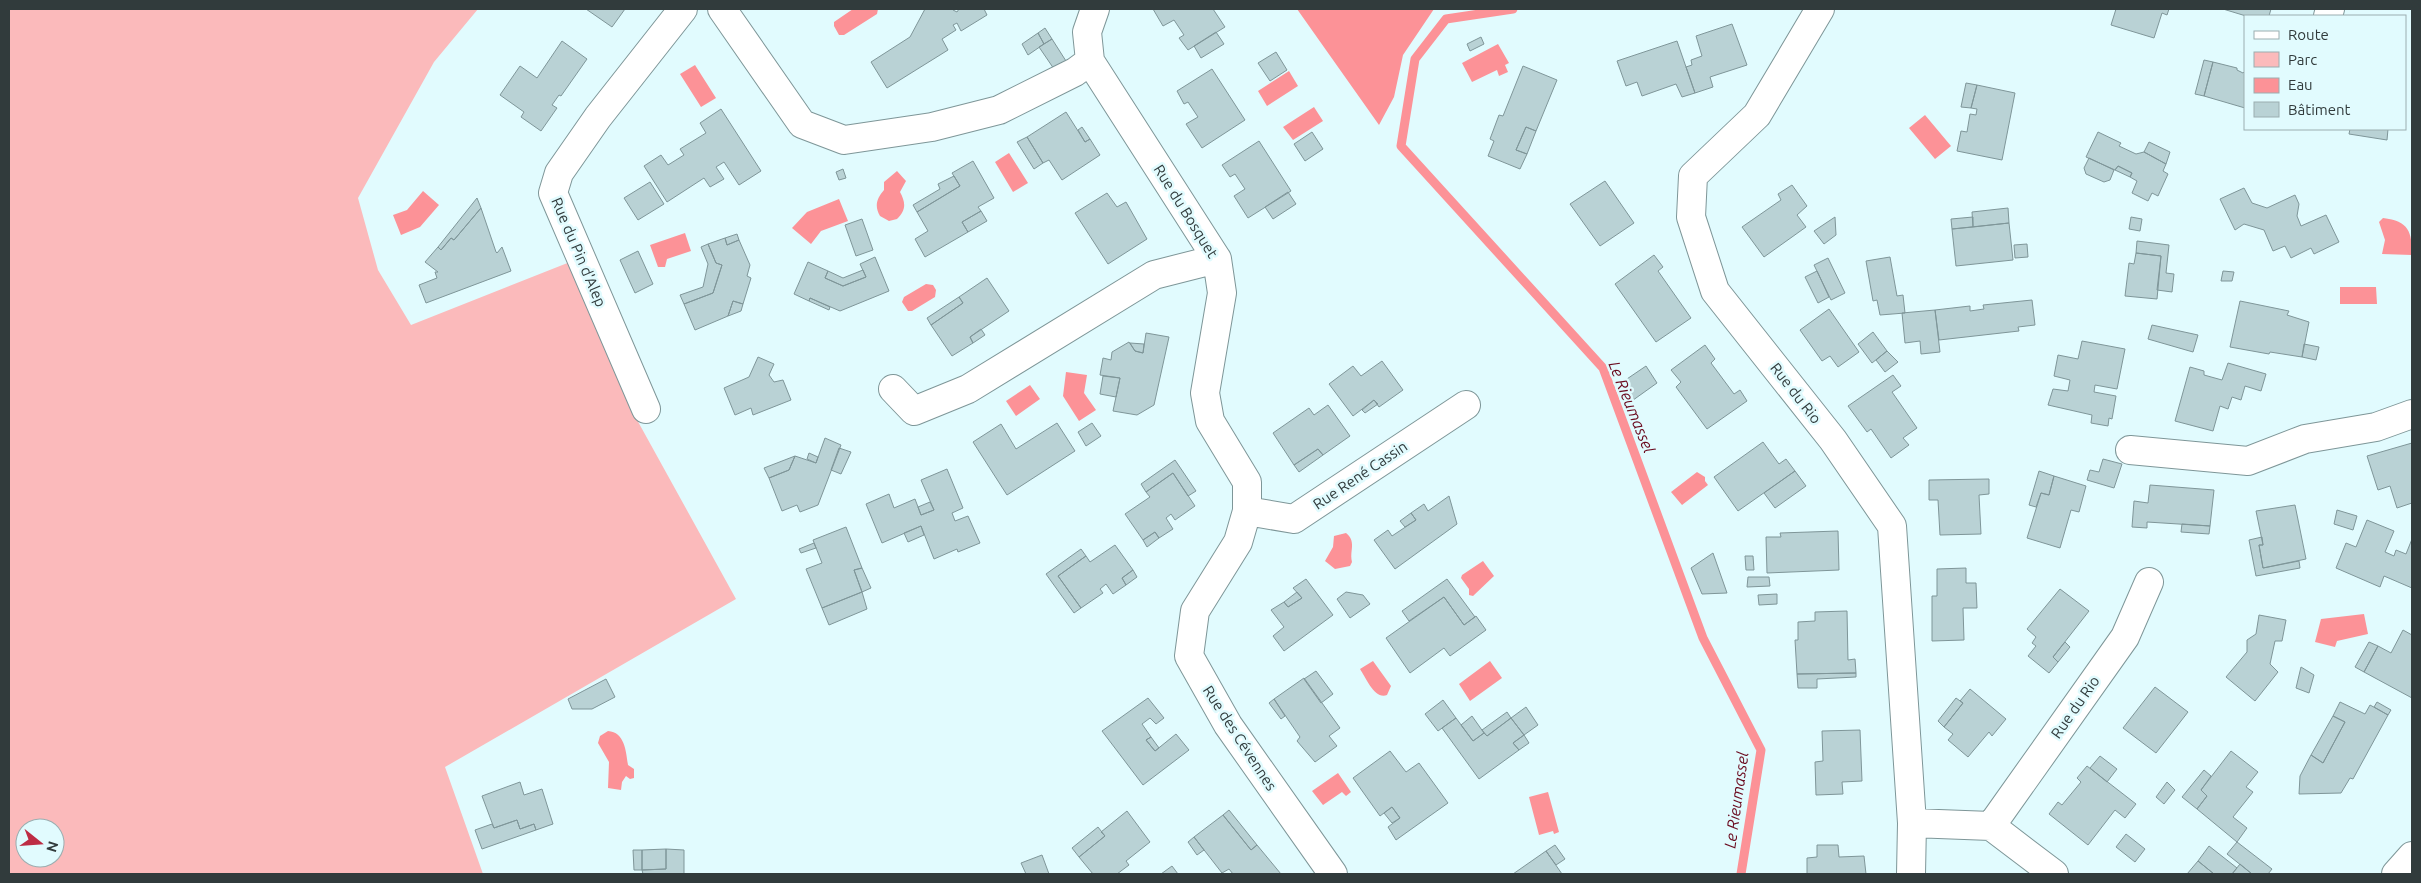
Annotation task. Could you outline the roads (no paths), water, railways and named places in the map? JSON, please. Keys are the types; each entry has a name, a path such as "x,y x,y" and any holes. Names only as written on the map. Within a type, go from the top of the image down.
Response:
{"street":[{"name":"Rue du Pin d'Alep","path":"646,409 553,193 559,173 598,117 684,9"},
{"path":"722,9 802,124 844,140 932,127 999,110 1075,72 1090,62"},
{"name":"Rue du Bosquet","path":"1095,9 1087,32 1090,62 1217,259 1222,293 1205,393 1210,421 1247,482 1247,511"},
{"name":"Rue du Rio","path":"1820,9 1757,115 1693,176 1691,217 1715,291 1833,440 1892,526 1912,823 1911,874"},
{"path":"894,389 914,411 968,388 1154,275 1217,259"},
{"name":"Rue René Cassin","path":"1247,511 1294,519 1466,405"},
{"path":"2130,450 2248,461 2305,439 2376,427 2412,414"},
{"name":"Rue des Cévennes","path":"1247,511 1238,542 1195,611 1189,656 1228,725 1333,874"},
{"name":"Rue du Rio","path":"1991,826 2125,637 2149,582"},
{"path":"1912,823 1991,826 2054,874"},
{"path":"2396,874 2412,856"}],"water":[{"path":"853,9 878,9 877,14 844,35 839,35 834,22"},
{"path":"1297,9 1434,9 1403,55 1394,97 1379,125"},
{"path":"1498,44 1509,63 1505,65 1508,72 1499,76 1497,70 1472,82 1462,63"},
{"path":"695,65 716,98 701,107 680,74"},
{"path":"1289,71 1298,86 1267,106 1258,91"},
{"path":"1314,107 1323,121 1293,140 1283,127"},
{"path":"1925,115 1951,146 1935,159 1909,128"},
{"path":"1009,153 1028,183 1013,192 995,162"},
{"path":"897,171 906,181 900,192 904,206 902,213 897,219 889,221 880,216 877,202 884,190 884,182"},
{"path":"423,191 439,205 420,227 401,235 393,215 407,210"},
{"path":"839,199 848,221 821,231 811,244 792,228 807,212"},
{"path":"2383,218 2404,225 2410,234 2412,255 2382,254 2385,240 2379,222"},
{"path":"685,233 691,251 667,259 665,267 658,267 650,245"},
{"path":"926,284 933,285 936,290 935,297 912,311 908,311 902,302 904,297"},
{"path":"2340,287 2376,287 2377,304 2340,304"},
{"path":"1066,372 1087,375 1084,393 1096,410 1079,421 1063,396"},
{"path":"1030,385 1040,399 1016,416 1006,401"},
{"path":"1697,472 1705,477 1708,485 1682,505 1671,492"},
{"path":"1346,533 1352,543 1352,562 1350,566 1335,569 1325,561 1333,547 1334,536"},
{"path":"1483,561 1494,576 1473,596 1469,595 1469,589 1461,578 1462,575"},
{"path":"2364,614 2368,634 2337,641 2335,647 2315,642 2321,619"},
{"path":"1373,661 1391,686 1387,695 1383,696 1375,691 1360,669"},
{"path":"1490,661 1502,678 1470,701 1459,684"},
{"path":"608,731 614,732 621,739 624,744 628,765 634,769 634,778 630,779 626,776 622,782 621,790 608,788 609,762 598,743 600,736"},
{"path":"1338,773 1351,792 1346,796 1342,792 1323,805 1312,791"},
{"path":"1548,792 1559,832 1554,834 1553,831 1539,835 1529,797"}],"waterway":[{"name":"Le Rieumassel","path":"1513,9 1446,19 1415,59 1401,146 1603,368 1703,638 1761,750 1741,874"}]}
